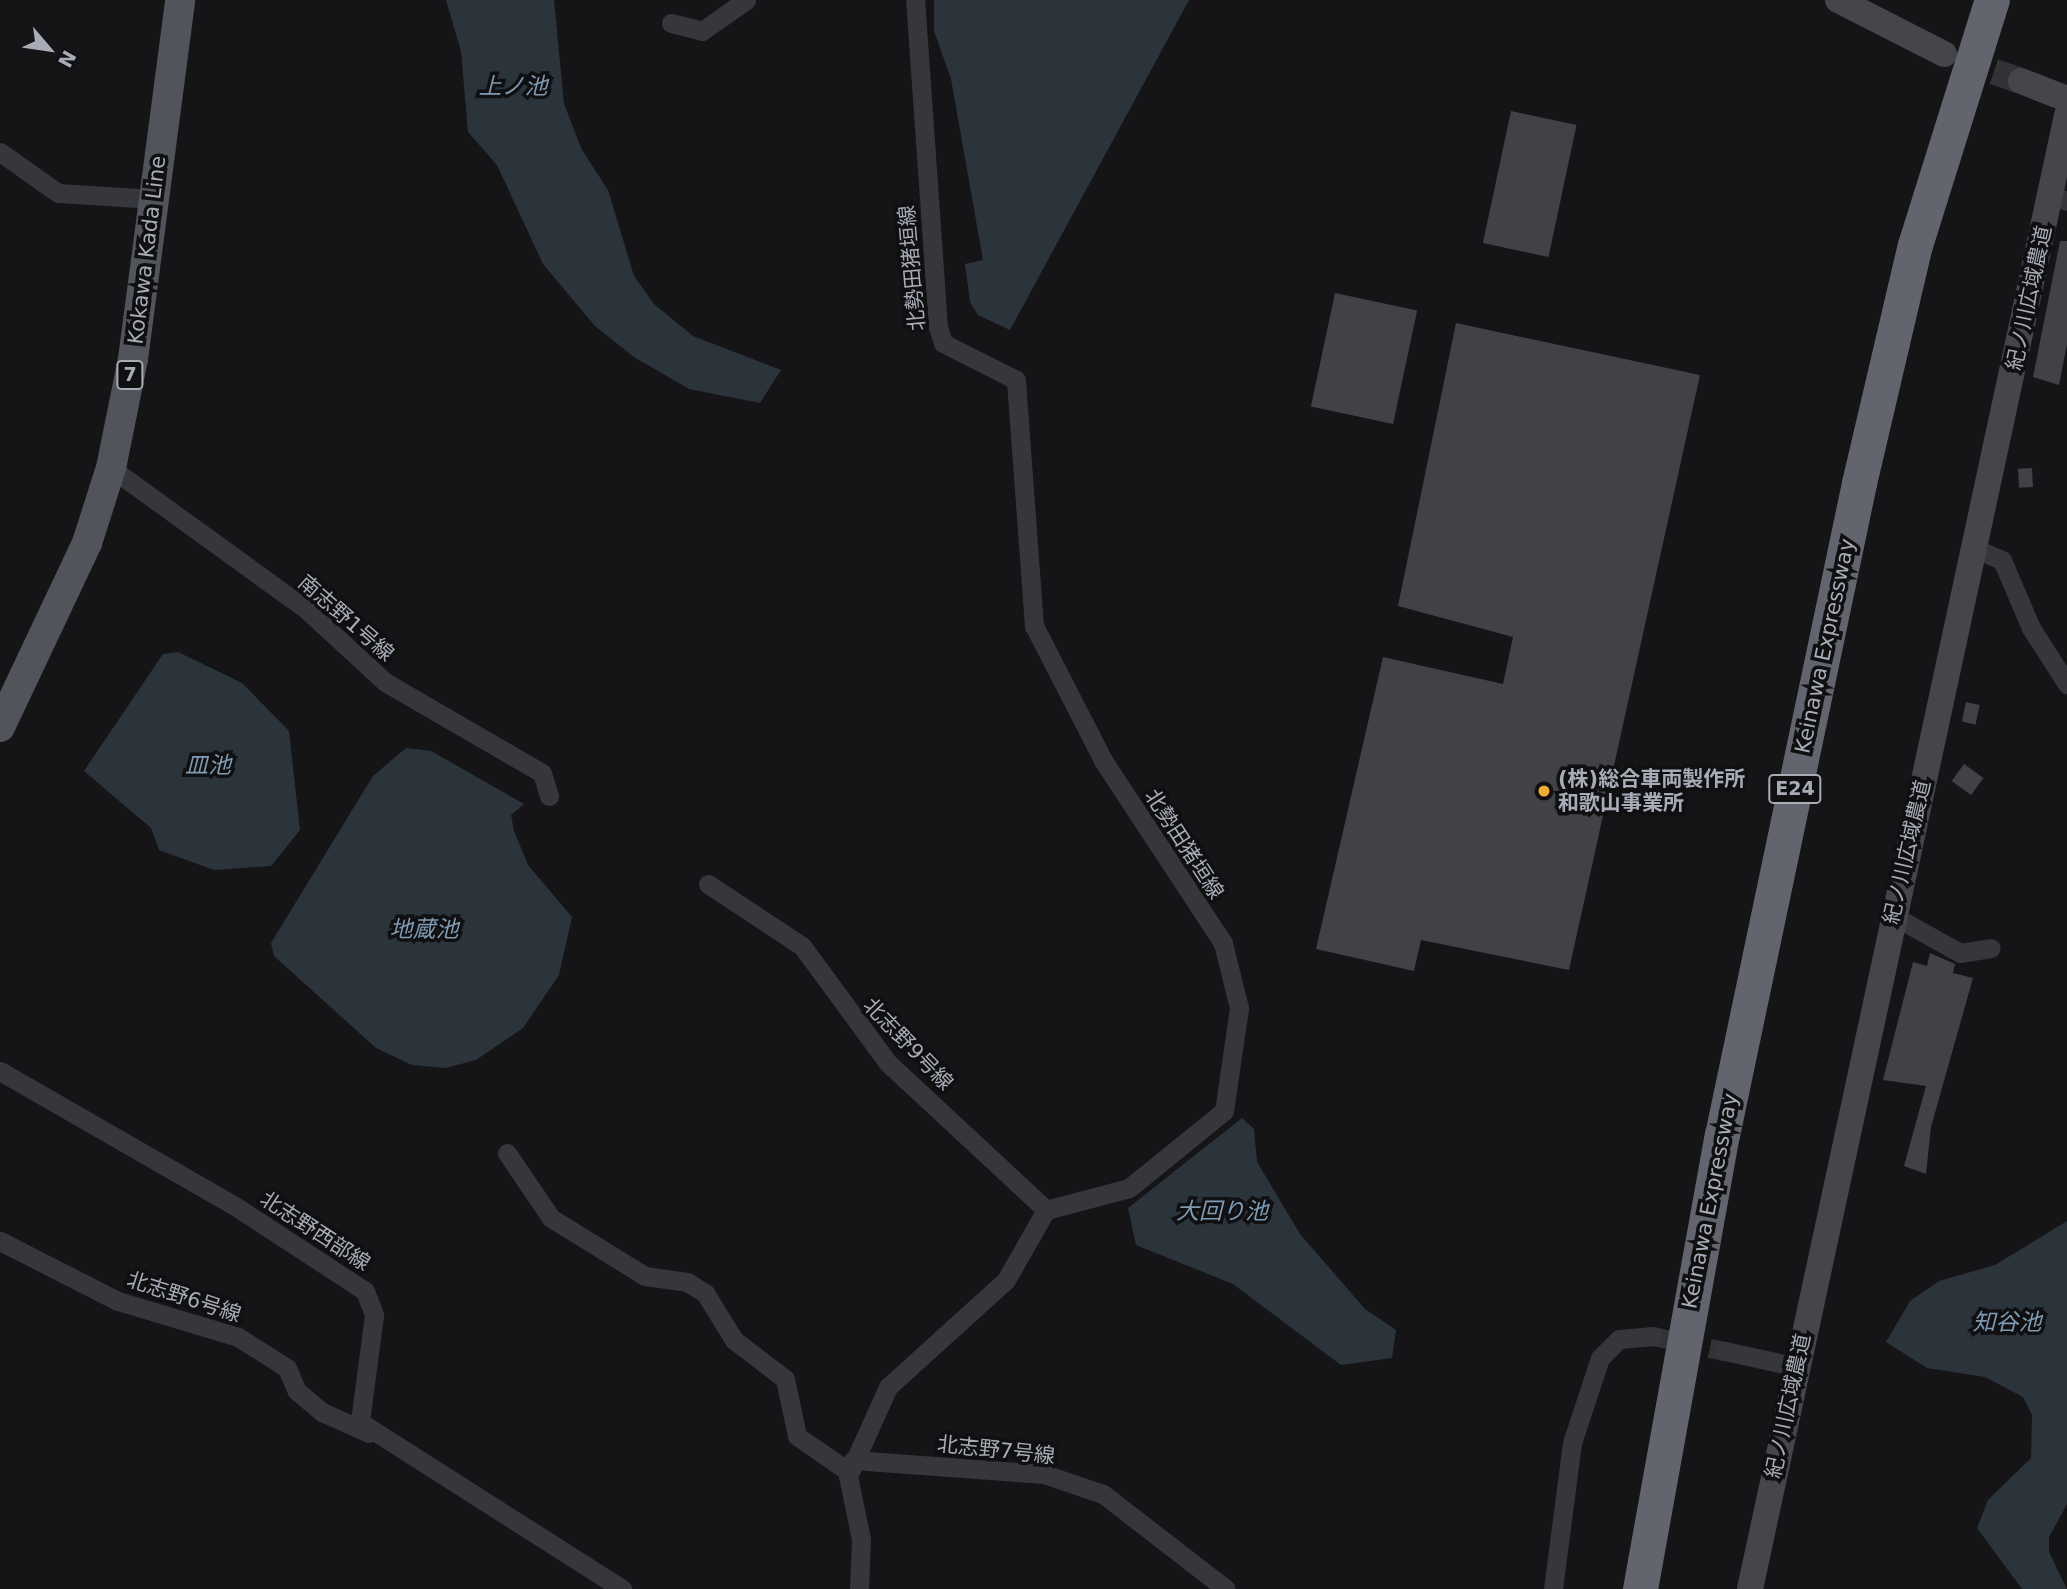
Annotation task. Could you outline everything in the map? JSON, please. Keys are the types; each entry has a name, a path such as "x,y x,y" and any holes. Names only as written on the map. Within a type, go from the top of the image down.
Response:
{"highway":[{"name":"Keinawa Expressway","path":"1640,1589 1722,1135 1862,471 1915,245 1992,0"}],"main road":[{"name":"Kokawa Kada Line","path":"0,727 87,543 111,468 154,199 180,0"}],"street":[{"path":"671,23 702,31 746,0"},
{"name":"北勢田猪垣線","path":"915,0 938,327 943,344 1016,380 1034,626 1102,760 1223,943 1239,1008 1224,1111 1129,1188 1046,1210"},
{"path":"1838,0 1869,9 1944,54"},
{"path":"2021,81 2067,99"},
{"name":"紀ノ川広域農道","path":"1749,1589 1892,915 2059,198 2067,116"},
{"path":"0,152 58,193 154,199"},
{"name":"南志野1号線","path":"111,468 307,610 385,682 542,773 549,796"},
{"path":"1976,550 2002,560 2031,628 2067,684"},
{"name":"北志野9号線","path":"708,884 802,946 888,1063 1046,1210"},
{"path":"1892,915 1960,953 1991,948"},
{"name":"北志野西部線","path":"0,1071 235,1206 365,1291 374,1315 360,1422 375,1436"},
{"path":"507,1153 551,1218 645,1276 687,1282 705,1293 734,1340 785,1379 797,1436 851,1466"},
{"path":"859,1589 861,1539 851,1466 902,1369 965,1323 1006,1280 1046,1210"},
{"name":"北志野6号線","path":"0,1241 118,1301 238,1337 287,1368 297,1391 322,1412 375,1436"},
{"path":"1553,1589 1572,1443 1600,1358 1619,1339 1653,1336"},
{"path":"1725,1352 1797,1367"},
{"path":"375,1436 622,1589"},
{"name":"北志野7号線","path":"851,1466 1044,1474 1103,1493 1226,1589"}],"water":[{"name":"上ノ池","path":"446,0 554,0 564,104 582,150 608,190 634,276 654,304 693,336 781,370 760,403 689,389 634,357 595,326 543,264 497,165 468,132 461,51"},
{"path":"934,0 1189,0 1010,330 978,315 970,302 965,264 983,260 951,79 934,31"},
{"name":"皿池","path":"178,652 242,683 289,731 300,830 271,866 214,870 159,850 151,828 84,771 163,654"},
{"name":"地蔵池","path":"406,748 431,751 524,804 511,815 514,831 528,865 572,917 559,975 523,1028 476,1060 446,1068 412,1065 376,1048 274,956 271,943 373,776"},
{"name":"大回り池","path":"1242,1118 1254,1129 1257,1162 1300,1234 1365,1309 1396,1330 1392,1358 1341,1365 1233,1284 1136,1245 1128,1208"},
{"name":"知谷池","path":"2067,1221 2067,1504 2049,1537 2049,1552 2067,1589 2022,1589 1977,1528 1988,1500 2031,1458 2032,1415 2023,1397 1985,1377 1927,1368 1886,1342 1910,1301 1939,1281 1995,1265"}],"building":[{"path":"1511,111 1577,125 1548,257 1483,243"},
{"path":"2060,241 2067,241 2067,344 2059,385 2033,377"},
{"path":"1335,293 1417,310 1393,424 1311,406"},
{"name":"(株)総合車両製作所 和歌山事業所","path":"1456,323 1700,375 1569,970 1421,940 1414,971 1316,949 1383,657 1503,684 1513,637 1398,606"},
{"path":"2032,468 2033,487 2019,488 2018,469"},
{"path":"1966,702 1980,705 1976,724 1962,722"},
{"path":"1964,764 1983,778 1971,795 1952,781"},
{"path":"1930,953 1955,964 1953,973 1973,978 1931,1127 1926,1174 1904,1166 1926,1086 1883,1080 1913,962 1927,966"}],"tunnel":[{"path":"1957,59 2021,81"},
{"path":"1653,1336 1725,1351"}],"place":[{"name":"(株)総合車両製作所 和歌山事業所","path":"1544,791"}]}
